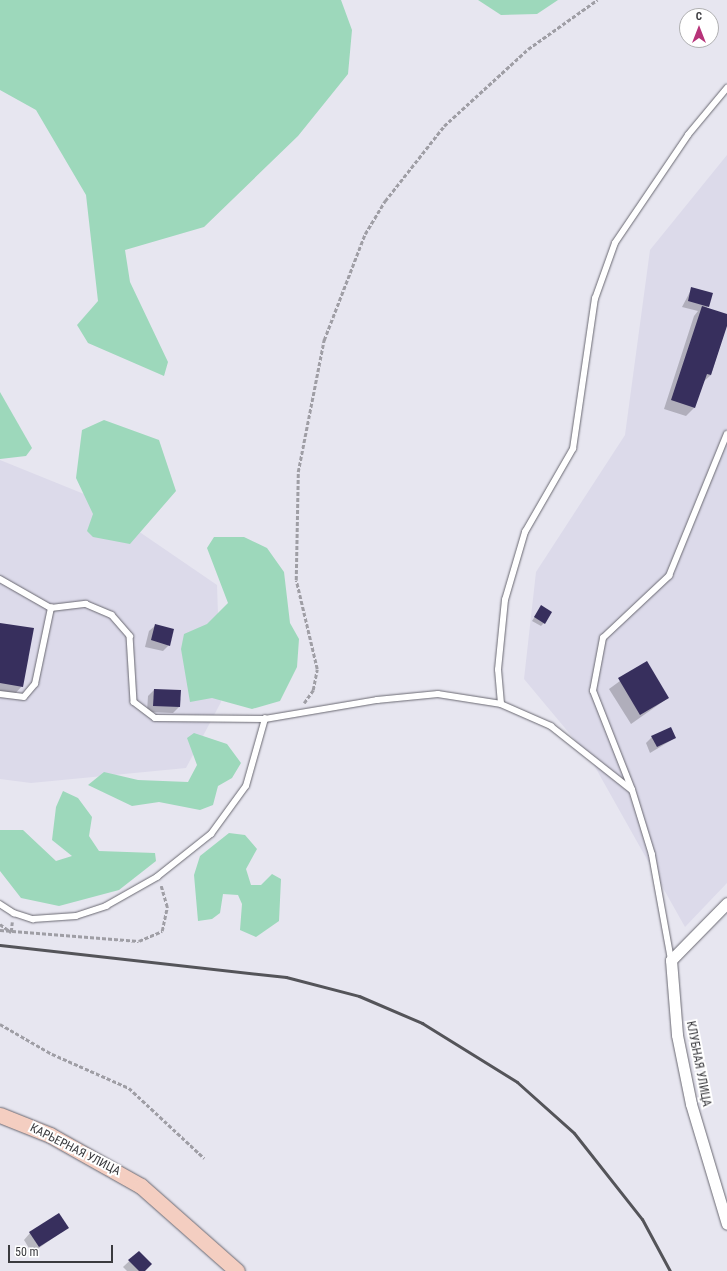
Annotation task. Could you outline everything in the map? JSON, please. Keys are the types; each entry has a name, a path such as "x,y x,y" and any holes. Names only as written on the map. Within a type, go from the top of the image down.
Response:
{"main road":[{"name":"КАРЬЕРНАЯ УЛИЦА","path":"0,1115 50,1135 141,1186 237,1271"}],"street":[{"path":"671,960 727,903"},
{"name":"КЛУБНАЯ УЛИЦА","path":"671,960 678,1042 691,1104 727,1224"}],"lane":[{"path":"501,704 498,670 505,600 525,532 573,449 595,299 613,250 688,135 727,88"},
{"path":"671,960 652,856 632,790 593,691 603,638 669,576 727,434"},
{"path":"0,579 52,608 86,604 112,615 130,636 134,702 155,718 265,719 377,700 438,694 501,704 551,726 632,790"},
{"path":"0,694 24,697 35,684 52,608"},
{"path":"0,904 14,914 33,919 76,916 106,906 157,877 211,834 246,786 265,719"}],"path":[{"path":"297,714 313,690 317,669 296,580 298,472 324,340 365,234 385,201 444,126 528,49 597,0"},
{"path":"0,930 104,940 139,941 152,937 162,931 166,919 165,894 157,877"},
{"path":"0,924 10,932"},
{"path":"0,1024 52,1054 130,1088 204,1158"}],"shaded area":[{"path":"727,155 727,883 685,927 590,758 524,679 536,572 625,435 650,250"},
{"path":"0,460 84,494 217,585 221,702 186,768 31,783 0,779"}],"green space":[{"path":"0,0 341,0 352,30 348,74 298,136 204,227 125,250 130,282 168,362 164,376 88,343 77,325 98,301 86,195 36,110 0,90"},
{"path":"478,0 558,0 537,14 501,15"},
{"path":"0,392 32,448 26,456 0,459"},
{"path":"104,420 159,440 176,491 130,544 93,537 87,531 93,514 76,478 82,430"},
{"path":"214,537 244,537 267,548 284,572 290,623 299,639 297,667 280,701 252,709 212,698 190,702 181,649 184,634 207,624 228,603 207,548"},
{"path":"194,733 227,744 241,763 232,778 218,786 213,805 200,810 159,802 132,806 88,785 104,772 138,780 188,782 197,765 187,738"},
{"path":"63,791 78,798 92,817 89,836 99,851 155,853 156,861 119,890 59,906 21,898 0,871 0,830 23,830 56,861 72,856 52,840 56,807"},
{"path":"229,833 245,835 257,849 246,869 251,885 261,885 272,874 281,879 279,921 256,937 240,930 242,904 238,895 223,894 220,913 212,919 198,921 194,875 200,856"}],"building":[{"path":"691,287 713,293 709,307 688,301"},
{"path":"702,306 727,314 727,326 711,375 707,374 695,408 671,400"},
{"path":"541,605 552,612 545,624 534,617"},
{"path":"0,623 34,628 23,687 0,683"},
{"path":"155,624 174,629 170,646 151,640"},
{"path":"647,661 669,698 640,715 618,678"},
{"path":"154,689 181,690 180,707 153,706"},
{"path":"671,727 676,738 657,747 651,736"},
{"path":"59,1213 69,1228 39,1247 29,1232"},
{"path":"139,1251 152,1264 145,1271 139,1271 128,1260"}],"railway":[{"path":"0,945 286,977 359,996 422,1023 517,1082 574,1133 642,1219 670,1271"}]}
